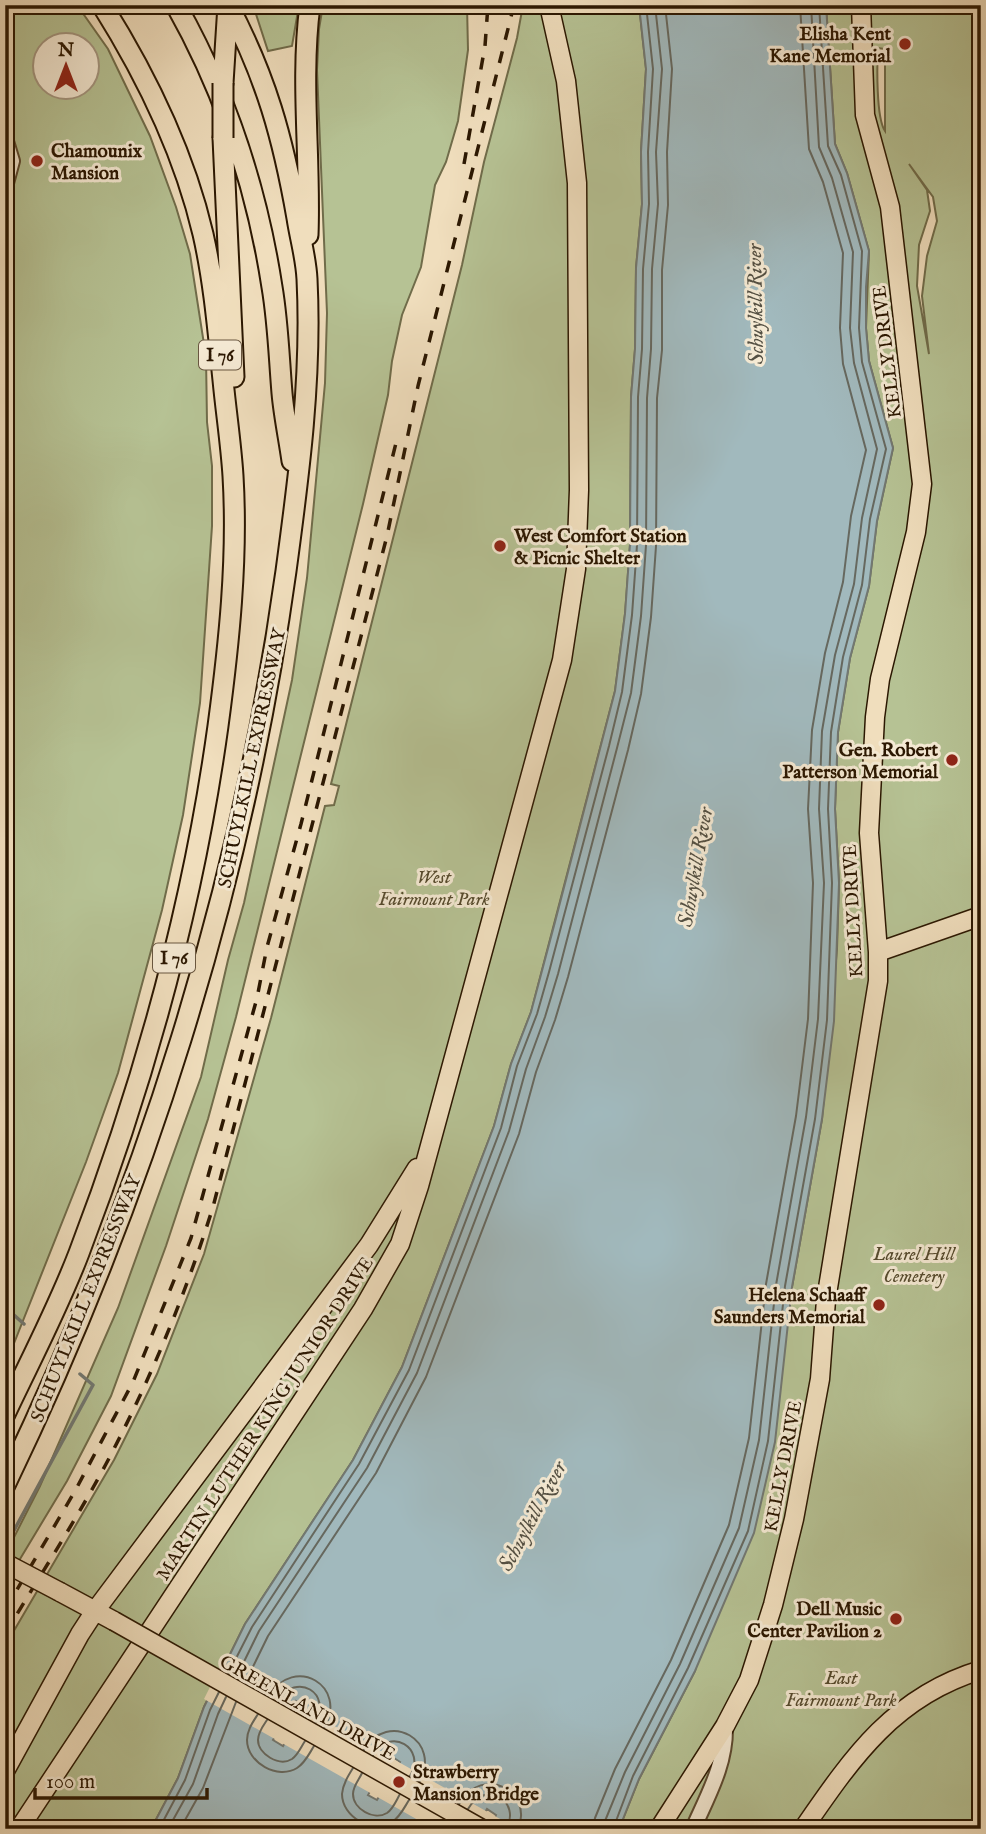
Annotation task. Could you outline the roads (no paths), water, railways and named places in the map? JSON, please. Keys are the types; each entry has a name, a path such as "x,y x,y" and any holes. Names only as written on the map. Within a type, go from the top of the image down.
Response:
{"highway":[{"path":"93,5 130,51"},
{"name":"SCHUYLKILL EXPRESSWAY","path":"5,1414 78,1257 135,1096 178,941 204,821 222,700 232,584 233,476 216,315 203,234 191,194 161,116 130,51 102,5"},
{"path":"176,5 217,87 250,186 272,284 282,394 297,492"},
{"path":"228,5 223,138 233,329 233,476"},
{"name":"SCHUYLKILL EXPRESSWAY","path":"5,1485 66,1352 107,1253 163,1096 196,990 232,858 262,719 279,617 297,492 307,374 307,274 285,149 255,60 228,5"},
{"path":"307,274 310,193 306,53 310,5"}],"main road":[{"name":"MARTIN LUTHER KING JUNIOR DRIVE","path":"19,1829 363,1309 400,1244 412,1211 562,660 576,569 579,490 578,183 566,81 549,5"},
{"name":"KELLY DRIVE","path":"659,1829 725,1726 749,1680 773,1605 794,1519 820,1379 826,1300 877,996 878,952 869,833 875,717 880,679 916,532 922,484 890,207 864,115 861,5"},
{"path":"878,952 981,916"},
{"path":"5,1771 94,1611 369,1245 429,1147"},
{"path":"369,1245 379,1239 400,1244"},
{"path":"5,1563 94,1611"},
{"name":"GREENLAND DRIVE","path":"94,1611 482,1829"},
{"path":"803,1829 849,1763 884,1726 935,1686 981,1670"}],"street":[{"path":"5,138 12,161 5,187"},
{"path":"694,1829 722,1763 726,1745 725,1726"}],"water":[{"name":"Schuylkill River","path":"639,5 826,5 835,144 847,173 869,251 866,328 869,361 893,448 877,521 869,586 850,658 838,732 835,809 839,883 834,1021 822,1119 792,1287 775,1442 754,1533 695,1671 639,1779 619,1829 488,1829 496,1815 487,1809 475,1829 151,1829 178,1778 204,1707 245,1624 353,1460 402,1367 494,1126 511,1064 531,1012 615,691 625,614 630,544 631,397 635,349 636,268 642,204 641,152 646,69","holes":["296,1701 306,1707 283,1746 273,1740","391,1756 400,1762 377,1800 368,1795"]}],"waterway":[{"path":"5,1307 24,1324"},
{"path":"5,1547 93,1385 80,1374"}],"railway":[{"path":"464,164 485,46 488,5"},
{"path":"5,1634 82,1507 122,1433 165,1338 213,1207 387,536 418,386 514,5"},
{"path":"5,1610 75,1491 133,1382 191,1238 257,998 267,947 301,824 396,443"}],"place":[{"name":"Elisha Kent Kane Memorial","path":"905,44"},
{"name":"Chamounix Mansion","path":"37,161"},
{"name":"West Comfort Station & Picnic Shelter","path":"500,546"},
{"name":"Gen. Robert Patterson Memorial","path":"952,760"},
{"name":"Helena Schaaff Saunders Memorial","path":"879,1305"},
{"name":"Dell Music Center Pavilion 2","path":"896,1619"},
{"name":"Strawberry Mansion Bridge","path":"399,1782"}],"park label":[{"name":"West Fairmount Park","path":"434,887"},
{"name":"Laurel Hill Cemetery","path":"914,1264"},
{"name":"East Fairmount Park","path":"841,1688"}]}
